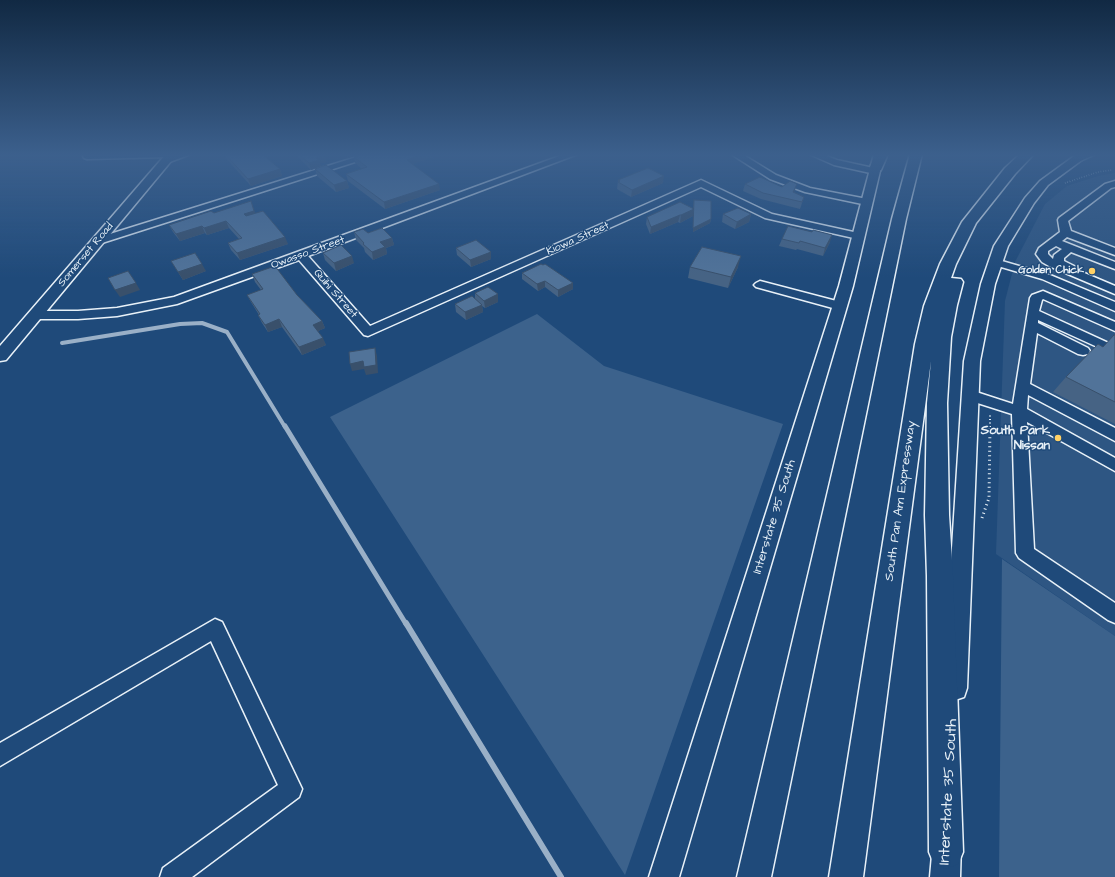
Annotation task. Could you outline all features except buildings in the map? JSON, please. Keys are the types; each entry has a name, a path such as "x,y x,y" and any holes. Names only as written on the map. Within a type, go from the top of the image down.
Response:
{"highway":[{"path":"754,877 906,195"},
{"name":"South Pan Am Expressway","path":"846,877 924,344 933,306 942,279 969,222 991,195"},
{"path":"946,852 940,576 937,515 937,403 942,337 948,305 961,262 969,222"}],"main road":[{"name":"Somerset Road","path":"0,356 137,195"},
{"name":"Interstate 35 South","path":"664,877 840,306 869,195"},
{"name":"Interstate 35 South","path":"944,877 972,361 988,284 995,262 1001,246 1034,195"}],"street":[{"path":"98,241 245,195"},
{"name":"Owasso Street","path":"35,316 97,314 158,305 197,294 464,195"},
{"name":"Kiowa Street","path":"368,332 674,195"},
{"name":"Kiowa Street","path":"726,195 769,216 858,236"},
{"path":"832,195 867,202"},
{"path":"1065,230 1063,220 1096,195"},
{"path":"1065,230 1043,250 1042,254 1046,260 1115,290"},
{"path":"1065,230 1115,246"},
{"path":"1065,230 1115,252"},
{"path":"1052,242 1115,266"},
{"path":"1070,248 1058,257 1059,263 1115,290"},
{"name":"Quihi Street","path":"301,256 368,332"},
{"path":"995,262 1046,277 1115,307"},
{"path":"760,285 840,306"},
{"path":"1115,327 1046,296 1043,295 1036,298 1019,411 1025,553 1115,614"},
{"path":"1032,319 1083,351"},
{"path":"1032,319 1115,351"},
{"path":"1023,386 1109,432 1086,449"},
{"path":"970,395 1019,411 1115,465"},
{"path":"0,754 215,628 291,789 172,877"}],"path":[{"path":"981,519 989,498 990,416"}],"shaded area":[{"name":"South Park Nissan","path":"1056,195 1115,195 1115,636 996,554 1005,301 1015,262 1045,204"},
{"path":"537,314 604,366 783,424 625,875 330,417"},
{"path":"1002,559 1115,636 1115,877 999,877"}],"waterway":[{"path":"62,343 180,324 202,323 227,332 285,427"},
{"path":"285,426 406,624"},
{"path":"406,623 561,877"}],"place":[{"name":"Golden Chick","path":"1092,271"},
{"name":"South Park Nissan","path":"1058,438"}]}
